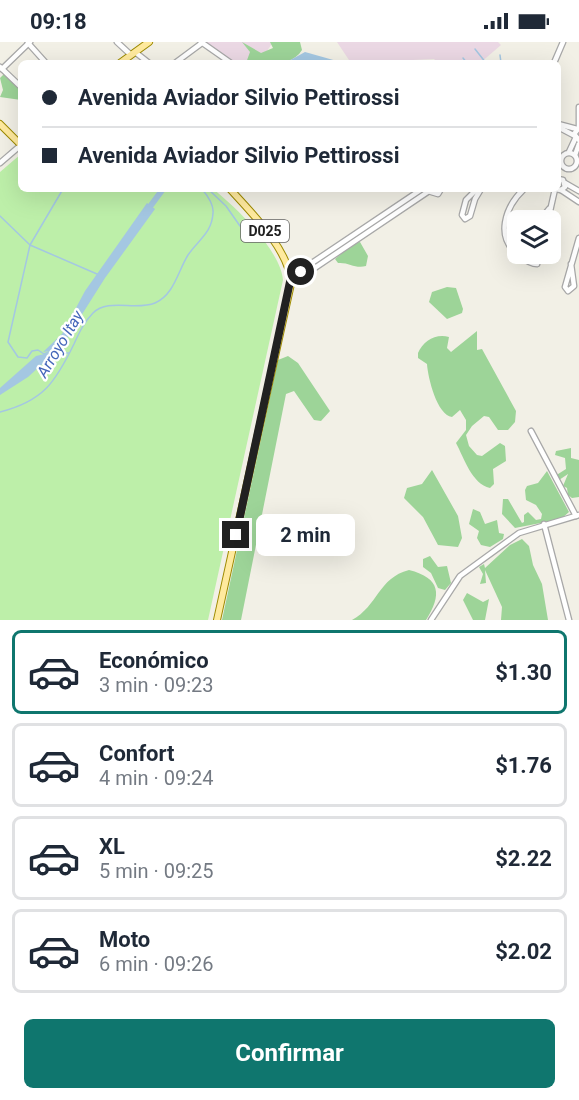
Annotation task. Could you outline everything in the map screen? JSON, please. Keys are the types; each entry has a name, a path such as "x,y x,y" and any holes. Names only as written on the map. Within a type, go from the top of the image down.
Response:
{"main road":[{"path":"124,60 149,42"},
{"path":"0,124 18,142"},
{"name":"D025","path":"232,192 282,252 291,280"},
{"path":"217,620 291,280"}],"street":[{"path":"117,42 144,60"},
{"path":"556,60 565,42"},
{"path":"18,84 1,68 29,43 43,60"},
{"path":"179,60 202,43 227,60"},
{"path":"561,180 574,168 577,158 579,107"},
{"path":"561,126 578,128"},
{"path":"561,128 577,139"},
{"path":"561,180 561,163 577,139"},
{"path":"0,163 18,148"},
{"path":"561,153 577,158"},
{"path":"561,163 574,168"},
{"path":"561,180 579,190"},
{"path":"291,280 424,192"},
{"path":"475,192 466,200 462,215 465,219 470,216 478,192"},
{"path":"507,239 505,223 507,209 521,192"},
{"path":"548,210 557,192"},
{"path":"561,192 579,203"},
{"path":"572,264 574,286 568,291 565,287 579,238"},
{"path":"430,620 460,576 519,533 577,516 531,431"},
{"path":"544,524 569,620"}],"shaded area":[{"path":"204,42 273,42 261,60 226,60"},
{"path":"337,42 498,42 501,45 484,60 349,60"}],"green space":[{"path":"242,42 261,53 273,48 270,42 300,42 302,50 291,60 247,60 250,52"},
{"path":"4,74 9,74 18,83 18,100 0,97 3,90 0,78"},
{"path":"18,157 18,192 217,192 256,230 280,268 283,280 208,620 0,620 0,172"},
{"path":"360,242 368,256 366,266 338,263 335,259 354,243"},
{"path":"447,287 456,288 463,309 462,313 447,319 429,302 432,292"},
{"path":"477,331 477,350 482,349 516,411 515,422 508,430 498,430 489,417 484,416 472,426 466,435 469,446 477,455 482,456 500,443 505,446 506,461 493,469 494,484 490,488 484,486 473,476 456,443 466,430 466,420 460,410 452,417 442,410 431,386 427,364 418,358 420,349 430,339 439,336 449,337 447,348 451,352"},
{"path":"288,356 298,363 330,411 321,421 314,420 294,391 286,394 241,620 222,620 278,360"},
{"path":"571,448 571,458 579,460 579,497 572,498 568,495 567,488 563,486 568,474 559,480 555,476 566,469 565,458 555,455 556,451"},
{"path":"432,470 458,516 462,538 458,547 438,545 423,517 404,498 407,488 422,484"},
{"path":"547,471 569,512 561,519 515,528 502,514 503,499 508,499 522,523 524,515 528,512 536,520 541,519 542,514 536,505 526,500 525,490 527,486 538,483"},
{"path":"473,509 480,512 485,524 497,520 499,533 504,534 503,539 490,547 481,545 477,538 479,531 469,524"},
{"path":"522,539 529,546 533,565 542,584 548,620 501,620 502,607 485,570 486,583 480,584 483,574 479,567 484,564 485,568 510,545"},
{"path":"430,556 438,567 447,566 451,583 445,590 438,588 431,573 423,567 423,559"},
{"path":"409,570 420,573 433,583 436,589 435,603 426,620 352,620 368,607 391,579"},
{"path":"467,593 483,602 489,599 485,620 473,620 463,600"}],"water":[{"path":"305,52 333,60 290,60"},
{"path":"147,203 155,209 105,278 62,346 59,342 55,342 50,351 43,352 62,334 85,291"},
{"path":"55,344 58,344 60,348 28,377 0,395 0,388 36,356 53,352"}],"waterway":[{"path":"475,49 484,60"},
{"path":"500,55 501,60"},
{"path":"61,192 30,245 97,274"},
{"name":"Arroyo Itay","path":"146,212 161,192"},
{"name":"Arroyo Itay","path":"0,412 27,402 54,380 84,324 93,313 106,306 139,306 155,303 167,294 188,255 210,226 212,207 204,192"},
{"path":"211,192 226,206 240,226"},
{"path":"0,216 30,245 8,342 18,357 27,358 32,351 38,350 44,354 51,351 54,343 59,343 63,353 69,353"}],"route":[{"path":"236,535 291,277 301,272"}]}
